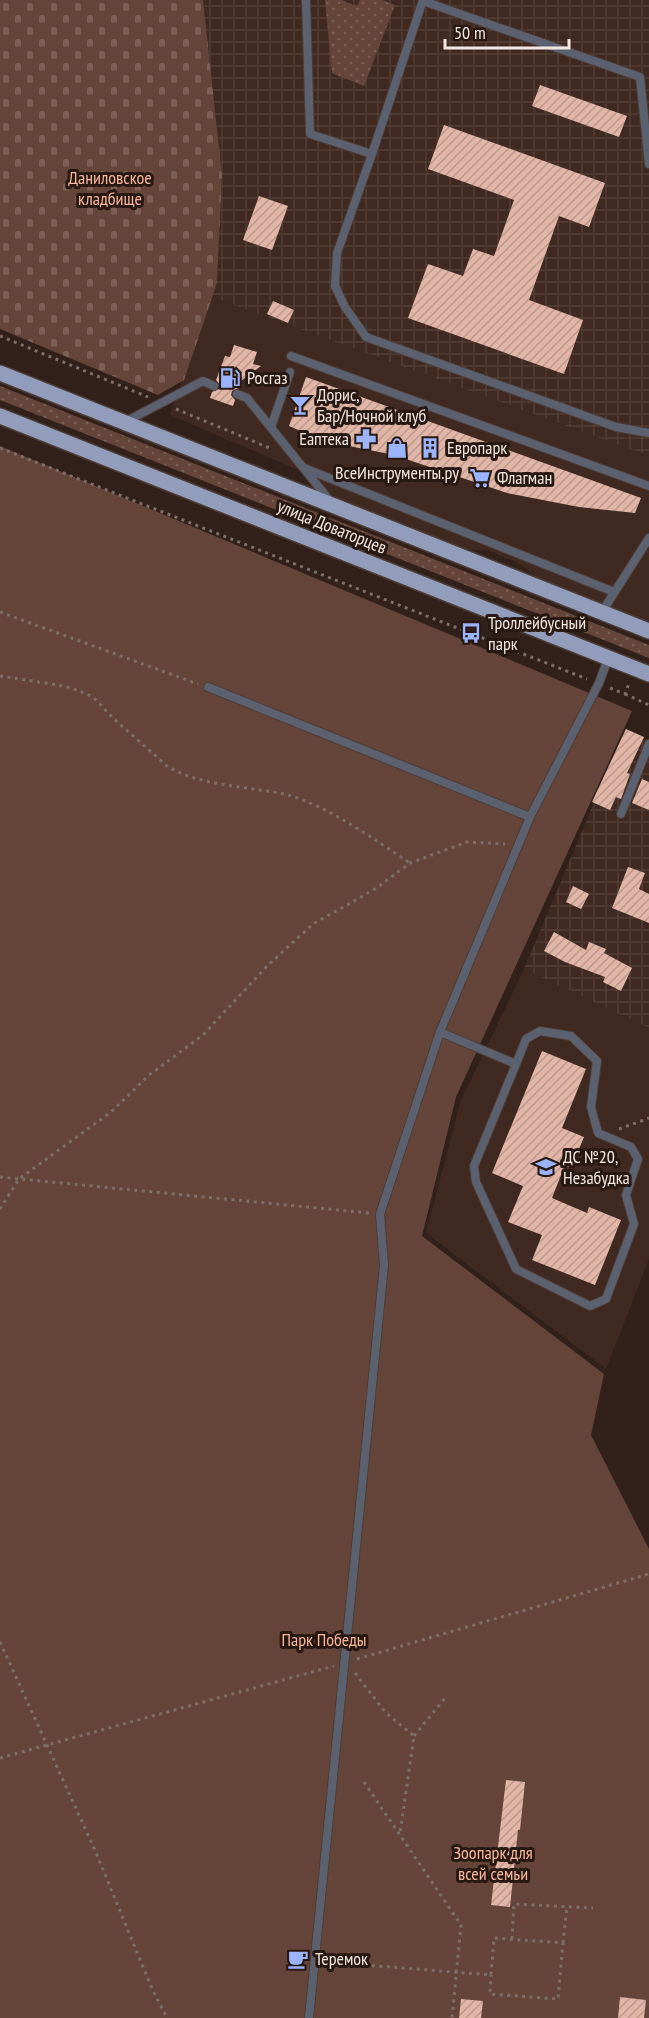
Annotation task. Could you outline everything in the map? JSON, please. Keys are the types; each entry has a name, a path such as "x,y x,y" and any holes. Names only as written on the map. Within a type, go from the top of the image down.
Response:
{"main road":[{"name":"улица Доваторцев","path":"0,373 649,630"},
{"name":"улица Доваторцев","path":"0,416 649,674"}],"lane":[{"path":"306,0 310,134 372,154"},
{"path":"649,164 640,77 423,1 337,253 335,286 345,307 366,337 616,427 649,433"},
{"path":"291,356 649,486"},
{"path":"271,427 290,372"},
{"path":"125,422 203,381 214,386"},
{"path":"237,394 247,398 333,505"},
{"path":"304,468 614,592"},
{"path":"602,612 649,538"},
{"path":"309,2018 384,1265 380,1214 440,1032 530,818 598,683 608,658"},
{"path":"208,687 530,818"},
{"path":"621,814 647,757 649,744"},
{"path":"540,1031 571,1036 597,1061 591,1107 598,1133 630,1147 638,1159 626,1195 634,1224 606,1299 590,1306 516,1269 476,1182 474,1166 516,1064 526,1039 540,1031"},
{"path":"440,1032 516,1064"}],"path":[{"path":"0,448 598,683"},
{"path":"0,612 208,687"},
{"path":"0,676 72,688 93,697 114,719 176,772 227,785 290,796 322,809 363,832 410,863"},
{"path":"625,694 649,705"},
{"path":"0,1209 19,1179 111,1112 148,1076 203,1035 268,965 313,924 375,889 410,863 466,842 511,845"},
{"path":"603,1135 649,1118"},
{"path":"0,1177 380,1214"},
{"path":"0,1758 343,1663 649,1574"},
{"path":"0,1642 94,1848 153,1991 167,2018"},
{"path":"352,1669 386,1713 414,1736"},
{"path":"400,1835 414,1736 445,1698"},
{"path":"364,1782 461,1925 450,2017"},
{"path":"512,1939 514,1904 593,1908"},
{"path":"563,1943 494,1938 490,1994 558,1999 567,1906"},
{"path":"314,1961 491,1975"}],"shaded area":[{"path":"203,0 649,0 649,456 212,297 217,283 222,175"},
{"path":"212,297 649,456 649,624 538,578 520,564 490,551 465,549 335,501 319,479 170,415"},
{"path":"625,729 649,741 649,1028 524,969"},
{"name":"ДС №20, Незабудка","path":"524,969 649,1028 649,1259 606,1369 426,1233 461,1100"}],"green space":[{"name":"Даниловское кладбище","path":"0,0 203,0 222,175 217,283 184,380 158,395 0,329"},
{"path":"325,0 341,0 357,6 360,0 382,0 395,5 364,86 332,73"},
{"path":"0,386 649,645 649,658 0,400"},
{"name":"Парк Победы","path":"0,446 632,711 456,1097 422,1236 604,1374 591,1435 649,1549 649,2018 0,2018"}],"building":[{"path":"540,85 627,116 619,137 532,106"},
{"path":"444,125 605,183 589,227 559,216 529,300 583,320 564,374 408,318 428,264 463,276 473,249 494,256 514,200 428,169"},
{"path":"259,196 288,206 272,250 243,240"},
{"path":"273,301 294,310 288,323 267,314"},
{"path":"234,345 257,352 253,364 261,366 241,381 239,388 232,391 231,395 235,400 233,406 210,398 212,392 219,389 220,385 216,380 225,356 230,357"},
{"name":"Европарк","path":"306,377 641,498 635,513 579,507 507,493 394,455 324,441 289,426"},
{"path":"626,729 644,737 627,773 630,774 621,799 616,797 610,810 592,802"},
{"path":"642,779 649,782 649,810 632,803"},
{"path":"628,867 645,873 639,889 649,894 649,923 612,908"},
{"path":"573,886 589,894 581,909 566,902"},
{"path":"554,932 586,950 589,942 606,949 604,953 632,968 621,991 603,982 605,977 565,962 544,951"},
{"path":"542,1051 586,1069 562,1128 584,1137 571,1168 565,1165 552,1198 587,1213 589,1207 621,1220 595,1285 532,1260 542,1235 508,1222 523,1186 492,1173"},
{"path":"506,1780 525,1782 510,1907 491,1905"},
{"path":"620,1997 646,2000 644,2018 618,2018"},
{"path":"461,1999 483,2001 481,2018 459,2018"}],"place":[{"name":"Росгаз","path":"230,378"},
{"name":"Дорис, Бар/Ночной клуб","path":"300,405"},
{"name":"Еаптека","path":"366,439"},
{"name":"ВсеИнструменты.ру","path":"397,448"},
{"name":"Европарк","path":"430,448"},
{"name":"Флагман","path":"480,478"},
{"name":"Троллейбусный парк","path":"471,633"},
{"name":"ДС №20, Незабудка","path":"546,1167"},
{"name":"Теремок","path":"298,1959"}],"park label":[{"name":"Зоопарк для всей семьи","path":"493,1863"}]}
